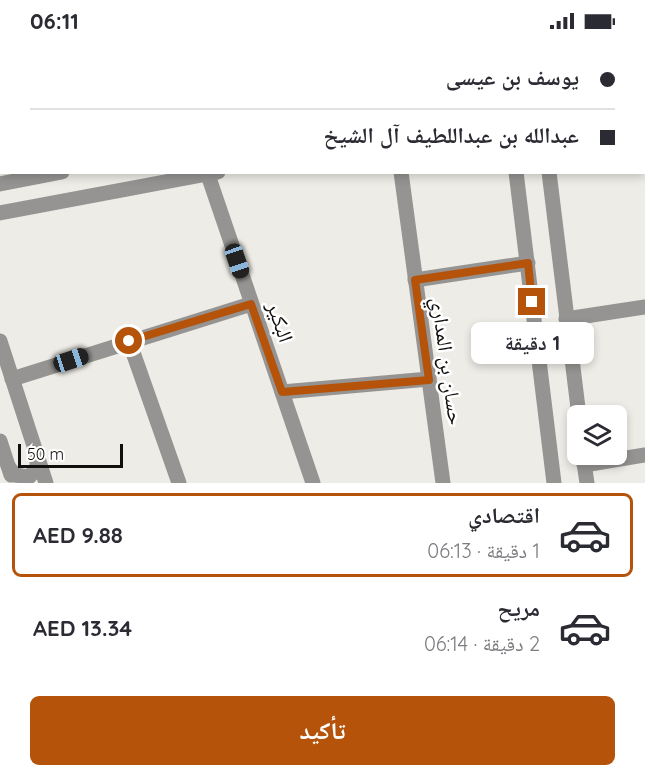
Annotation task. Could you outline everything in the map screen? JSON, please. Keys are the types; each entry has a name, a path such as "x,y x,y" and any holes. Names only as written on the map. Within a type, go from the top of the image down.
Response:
{"street":[{"path":"0,184 52,174"},
{"path":"0,213 213,174"},
{"name":"البكير","path":"213,174 251,304 313,483"},
{"name":"حسان بن المداري","path":"401,174 443,483"},
{"path":"516,174 554,483"},
{"path":"549,174 578,405"},
{"path":"415,280 528,263"},
{"path":"12,379 251,304"},
{"path":"566,319 645,307"},
{"path":"0,341 46,483"},
{"path":"129,341 179,483"},
{"path":"282,392 429,380"},
{"path":"0,441 14,483"},
{"path":"8,466 15,476 29,477 37,468 36,453"},
{"path":"627,456 645,455"},
{"path":"584,465 586,483"}],"route":[{"path":"129,341 251,304 282,392 429,380 415,280 528,263 532,302"}]}
